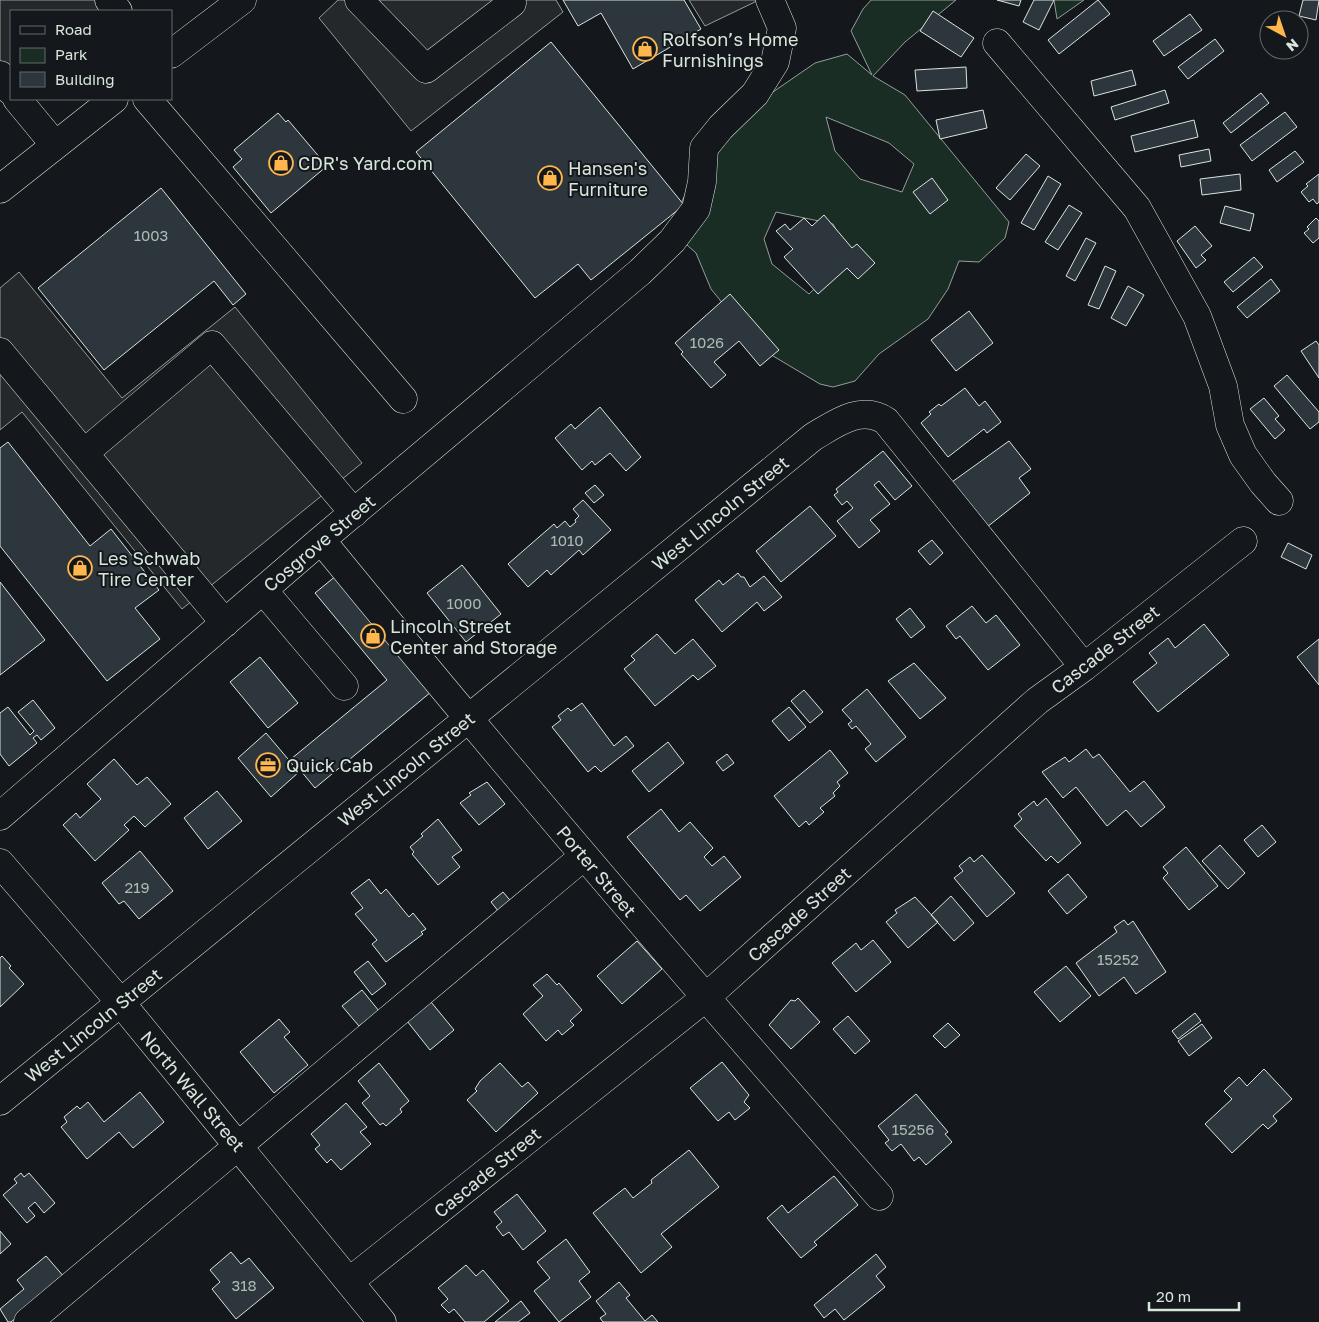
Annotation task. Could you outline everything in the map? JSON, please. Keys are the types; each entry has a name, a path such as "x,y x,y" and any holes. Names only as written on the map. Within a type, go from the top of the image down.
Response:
{"street":[{"path":"109,0 117,10"},
{"path":"210,24 228,0"},
{"path":"172,53 242,0"},
{"path":"359,0 426,69 512,3 510,0"},
{"name":"Cosgrove Street","path":"0,816 321,540 640,272 672,242 696,209 702,182 704,148 720,127 755,94 775,62 782,28 770,0"},
{"path":"997,43 1137,208 1197,316 1224,386 1230,425 1243,455 1263,483 1279,500"},
{"path":"0,75 10,90"},
{"path":"18,100 55,145"},
{"path":"0,189 113,100"},
{"path":"148,100 403,399"},
{"path":"84,453 212,345 354,513"},
{"path":"0,352 225,623"},
{"name":"West Lincoln Street","path":"0,1101 813,437 845,418 866,414 877,415 886,421 1084,666"},
{"name":"Porter Street","path":"321,540 467,719 705,998 880,1196"},
{"name":"Cascade Street","path":"350,1281 705,998 1037,700 1084,666 1243,540"},
{"path":"263,590 344,686"},
{"path":"28,1322 584,856"},
{"name":"North Wall Street","path":"0,863 121,1003 382,1322"}],"green space":[{"path":"871,0 956,0 905,42 873,76 905,95 1009,222 1005,238 979,262 959,261 948,289 928,319 879,354 855,381 833,387 820,384 758,347 711,289 696,253 669,229 691,182 757,103 815,63 847,54 872,75 851,31 863,9","holes":["826,117 889,143 914,164 902,192 860,179 835,151","776,212 833,224 850,255 809,294 772,264 764,239"]},
{"path":"1054,0 1084,0 1057,19"}],"shaded area":[{"path":"0,0 124,0 112,10 10,10 10,96 0,91"},
{"path":"338,0 556,0 563,12 411,131 319,18"},
{"path":"689,0 759,0 705,26"},
{"path":"19,272 122,398 235,307 362,463 182,609 22,412 0,430 0,288"}],"building":[{"name":"Rolfson’s Home Furnishings","path":"563,0 684,0 701,29 633,69 601,13 578,26"},
{"path":"997,0 1021,0 1019,6"},
{"path":"1034,0 1054,0 1039,30 1023,22"},
{"path":"1098,0 1110,14 1059,54 1048,40"},
{"path":"1303,0 1319,0 1316,20 1309,18 1309,10 1300,10"},
{"path":"933,11 974,38 961,57 920,31"},
{"path":"1190,14 1202,30 1164,56 1153,41"},
{"path":"1215,39 1224,51 1188,79 1178,67"},
{"name":"Hansen's Furniture","path":"551,42 684,205 591,280 578,264 535,298 416,152"},
{"path":"966,67 967,88 917,91 915,70"},
{"path":"1132,70 1136,85 1094,96 1091,81"},
{"path":"1165,90 1169,103 1115,120 1111,107"},
{"path":"1261,93 1269,103 1231,133 1223,123"},
{"path":"983,110 987,128 940,139 936,120"},
{"path":"1285,112 1297,127 1252,161 1240,145"},
{"name":"CDR's Yard.com","path":"278,113 286,122 288,120 327,166 271,213 233,167 242,159 234,150"},
{"path":"1194,120 1198,137 1135,152 1131,136"},
{"path":"1209,149 1211,161 1181,167 1179,155"},
{"path":"1295,151 1304,162 1277,182 1269,170"},
{"path":"1026,154 1040,166 1010,200 996,188"},
{"path":"1240,174 1241,190 1202,195 1200,179"},
{"path":"1319,174 1319,202 1317,204 1313,199 1309,202 1301,192 1308,186 1306,184"},
{"path":"1048,176 1061,184 1034,230 1021,223"},
{"path":"932,178 948,200 930,214 913,192"},
{"path":"161,188 246,294 233,305 214,281 104,370 38,288"},
{"path":"1069,205 1082,213 1058,250 1045,242"},
{"path":"1225,206 1254,214 1250,231 1220,223"},
{"path":"824,215 852,248 857,244 875,263 858,279 847,268 818,294 784,257 793,249 776,231 785,224 790,230 804,218 812,226"},
{"path":"1316,218 1319,221 1319,238 1313,243 1304,233"},
{"path":"1195,226 1212,246 1201,255 1206,260 1196,268 1177,241"},
{"path":"1086,238 1096,243 1075,281 1066,276"},
{"path":"1254,257 1263,267 1233,292 1224,282"},
{"path":"1105,266 1116,271 1099,309 1088,305"},
{"path":"1271,279 1280,291 1247,318 1237,307"},
{"path":"1128,286 1144,295 1126,326 1111,318"},
{"path":"730,294 779,350 760,366 739,341 714,362 726,375 711,388 681,354 683,352 675,343"},
{"path":"969,311 993,343 956,371 931,340"},
{"path":"1316,341 1319,345 1319,378 1301,351"},
{"path":"1287,375 1319,412 1319,422 1310,429 1274,386"},
{"path":"965,388 979,406 985,401 1001,422 987,433 984,429 948,457 921,423 931,414 929,412 939,404 941,406"},
{"path":"1264,398 1279,416 1275,419 1285,430 1275,439 1250,409"},
{"path":"600,407 641,457 626,471 610,453 595,465 592,461 582,470 555,438 571,424 575,429"},
{"path":"1009,441 1031,469 1019,478 1030,493 987,527 952,482"},
{"name":"Les Schwab Tire Center","path":"8,442 90,546 111,529 159,590 135,608 160,639 107,681 0,546 0,448"},
{"path":"883,451 912,486 895,500 879,481 874,485 890,504 870,520 880,531 859,548 837,521 853,508 847,501 842,505 834,495 838,492 836,489"},
{"path":"595,485 604,495 594,503 585,493"},
{"path":"583,500 611,530 583,555 579,550 551,575 547,570 528,587 508,564 554,524 557,528 565,521 570,527 576,522 575,520 579,516 573,509"},
{"path":"810,506 836,536 781,582 756,551"},
{"path":"932,540 943,553 930,565 918,551"},
{"path":"1288,543 1312,555 1306,569 1281,557"},
{"path":"462,565 501,614 466,642 427,593"},
{"name":"Lincoln Street Center and Storage","path":"342,571 437,687 315,788 291,759 387,680 315,593"},
{"path":"738,573 741,577 744,577 750,587 764,576 782,597 764,611 757,602 722,632 695,600 719,580 723,585"},
{"path":"0,582 45,640 0,675"},
{"path":"972,606 986,623 996,615 1020,645 988,670 960,636 956,639 946,626"},
{"path":"910,608 925,627 911,638 896,619"},
{"path":"1204,624 1229,655 1158,712 1133,682 1157,663 1149,653 1168,638 1175,648"},
{"path":"657,634 675,654 693,639 716,666 698,680 693,675 655,706 624,669 635,660 631,656"},
{"path":"1319,639 1319,685 1297,657"},
{"path":"260,657 298,703 268,728 230,682"},
{"path":"914,663 946,698 920,719 888,681"},
{"path":"867,689 906,737 876,762 865,749 871,744 856,726 852,729 848,724 852,721 842,710"},
{"path":"804,690 823,712 810,723 791,701"},
{"path":"33,700 55,728 41,740 37,735 33,738 37,743 9,766 0,754 0,713 8,707 30,735 34,731 18,712"},
{"path":"582,703 614,746 626,736 634,746 601,772 595,766 588,772 552,727 561,720 558,716 568,708 571,711"},
{"path":"789,707 806,727 789,741 772,721"},
{"name":"Quick Cab","path":"266,733 299,772 271,797 238,758"},
{"path":"668,742 684,763 649,792 632,771"},
{"path":"1086,749 1093,758 1099,754 1130,792 1144,781 1165,807 1141,827 1126,810 1107,826 1076,787 1063,798 1042,772 1065,757 1069,762"},
{"path":"830,750 848,773 837,782 840,786 833,793 835,796 820,808 824,812 809,825 806,821 799,827 774,796"},
{"path":"727,754 734,763 723,771 716,762"},
{"path":"114,759 137,785 147,777 171,804 145,827 134,816 124,825 129,830 95,861 63,825 76,813 80,818 101,799 87,784"},
{"path":"487,782 505,804 479,825 460,803 471,795 469,793"},
{"path":"217,791 242,821 208,849 184,818"},
{"path":"1046,798 1081,843 1058,863 1051,856 1046,861 1014,826 1022,819 1018,814 1034,801 1037,806"},
{"path":"661,809 679,832 690,822 713,848 704,857 712,866 724,856 741,877 700,911 686,895 680,900 627,837"},
{"path":"438,819 462,850 452,857 460,867 438,885 412,854 414,852 410,847"},
{"path":"1262,825 1276,842 1258,857 1244,840"},
{"path":"1220,845 1245,873 1228,889 1202,861"},
{"path":"1186,847 1218,886 1189,910 1163,878 1168,873 1163,867"},
{"path":"140,851 173,891 139,919 124,901 119,904 102,883"},
{"path":"982,855 1015,893 987,917 954,878 963,871 959,866 970,857 974,862"},
{"path":"1068,874 1087,897 1067,914 1048,891"},
{"path":"369,879 381,894 386,889 409,917 413,913 426,929 421,932 423,934 386,962 372,944 377,940 355,914 363,908 351,893"},
{"path":"503,892 515,906 503,917 491,902"},
{"path":"951,896 974,923 954,941 931,915"},
{"path":"915,897 938,922 908,948 886,922 897,913 895,910"},
{"path":"1124,920 1128,925 1133,921 1166,972 1136,994 1124,977 1099,996 1076,963 1117,932 1114,927"},
{"path":"873,940 891,962 856,992 832,963 856,943 861,950"},
{"path":"637,941 662,969 622,1004 597,976"},
{"path":"2,956 11,966 9,968 24,984 0,1007 0,958"},
{"path":"368,961 386,984 372,995 354,972"},
{"path":"1066,966 1091,996 1060,1022 1034,992"},
{"path":"547,974 557,985 559,983 582,1010 570,1021 574,1025 562,1035 558,1030 546,1041 523,1014 543,996 533,985"},
{"path":"362,990 379,1011 359,1026 342,1006"},
{"path":"798,998 820,1022 791,1049 769,1025 791,1000 795,1001"},
{"path":"431,1002 454,1030 430,1050 407,1021"},
{"path":"1195,1013 1201,1021 1178,1039 1172,1031"},
{"path":"848,1016 870,1041 855,1054 833,1029"},
{"path":"279,1019 290,1032 284,1037 308,1065 274,1093 240,1052"},
{"path":"948,1023 960,1035 945,1048 933,1036"},
{"path":"1202,1024 1212,1038 1189,1056 1178,1041"},
{"path":"722,1062 749,1095 744,1102 750,1108 735,1120 729,1112 718,1121 690,1088"},
{"path":"379,1063 409,1101 400,1109 402,1112 386,1126 383,1123 380,1125 362,1103 370,1096 358,1081"},
{"path":"500,1063 522,1087 528,1082 538,1093 496,1132 467,1100 477,1091 475,1089 480,1081"},
{"path":"1264,1069 1292,1099 1273,1116 1277,1121 1268,1129 1263,1124 1232,1153 1205,1124 1232,1099 1224,1091 1239,1077 1247,1086"},
{"path":"140,1092 164,1122 133,1148 119,1132 87,1159 61,1127 67,1122 64,1117 77,1106 80,1109 88,1102 104,1122"},
{"path":"916,1094 948,1132 945,1134 952,1142 926,1165 919,1157 914,1161 901,1144 892,1151 885,1143 889,1140 878,1126"},
{"path":"346,1103 367,1127 360,1132 371,1144 341,1170 331,1159 327,1163 315,1149 320,1145 311,1134"},
{"path":"689,1150 719,1187 661,1234 672,1247 641,1273 593,1213 625,1188 633,1198 652,1183 651,1180"},
{"path":"21,1173 24,1177 29,1173 55,1203 44,1213 35,1202 28,1208 35,1216 27,1223 3,1195 17,1183 14,1179"},
{"path":"834,1176 858,1205 814,1242 817,1245 801,1258 767,1218 782,1205 788,1213"},
{"path":"517,1194 546,1231 523,1250 509,1232 503,1236 496,1227 502,1222 494,1212"},
{"path":"0,1231 11,1244 0,1254"},
{"path":"566,1239 590,1272 579,1281 591,1297 559,1322 534,1291 550,1278 537,1262"},
{"path":"231,1252 241,1264 249,1258 274,1288 236,1319 212,1289 220,1282 210,1270"},
{"path":"876,1254 886,1267 876,1276 885,1287 844,1320 835,1309 824,1318 814,1305"},
{"path":"46,1256 65,1278 11,1322 8,1322 0,1309 24,1289 17,1280"},
{"path":"466,1265 476,1276 483,1270 509,1301 484,1322 465,1322 454,1309 449,1313 441,1305 448,1299 438,1288"},
{"path":"619,1282 630,1295 626,1298 645,1321 652,1315 658,1322 603,1322 600,1318 606,1314 596,1301"},
{"path":"521,1301 530,1313 518,1322 495,1322"}],"place":[{"name":"Rolfson’s Home Furnishings","path":"645,49"},
{"name":"CDR's Yard.com","path":"281,163"},
{"name":"Hansen's Furniture","path":"550,178"},
{"name":"Les Schwab Tire Center","path":"80,568"},
{"name":"Lincoln Street Center and Storage","path":"373,636"},
{"name":"Quick Cab","path":"268,765"}]}
